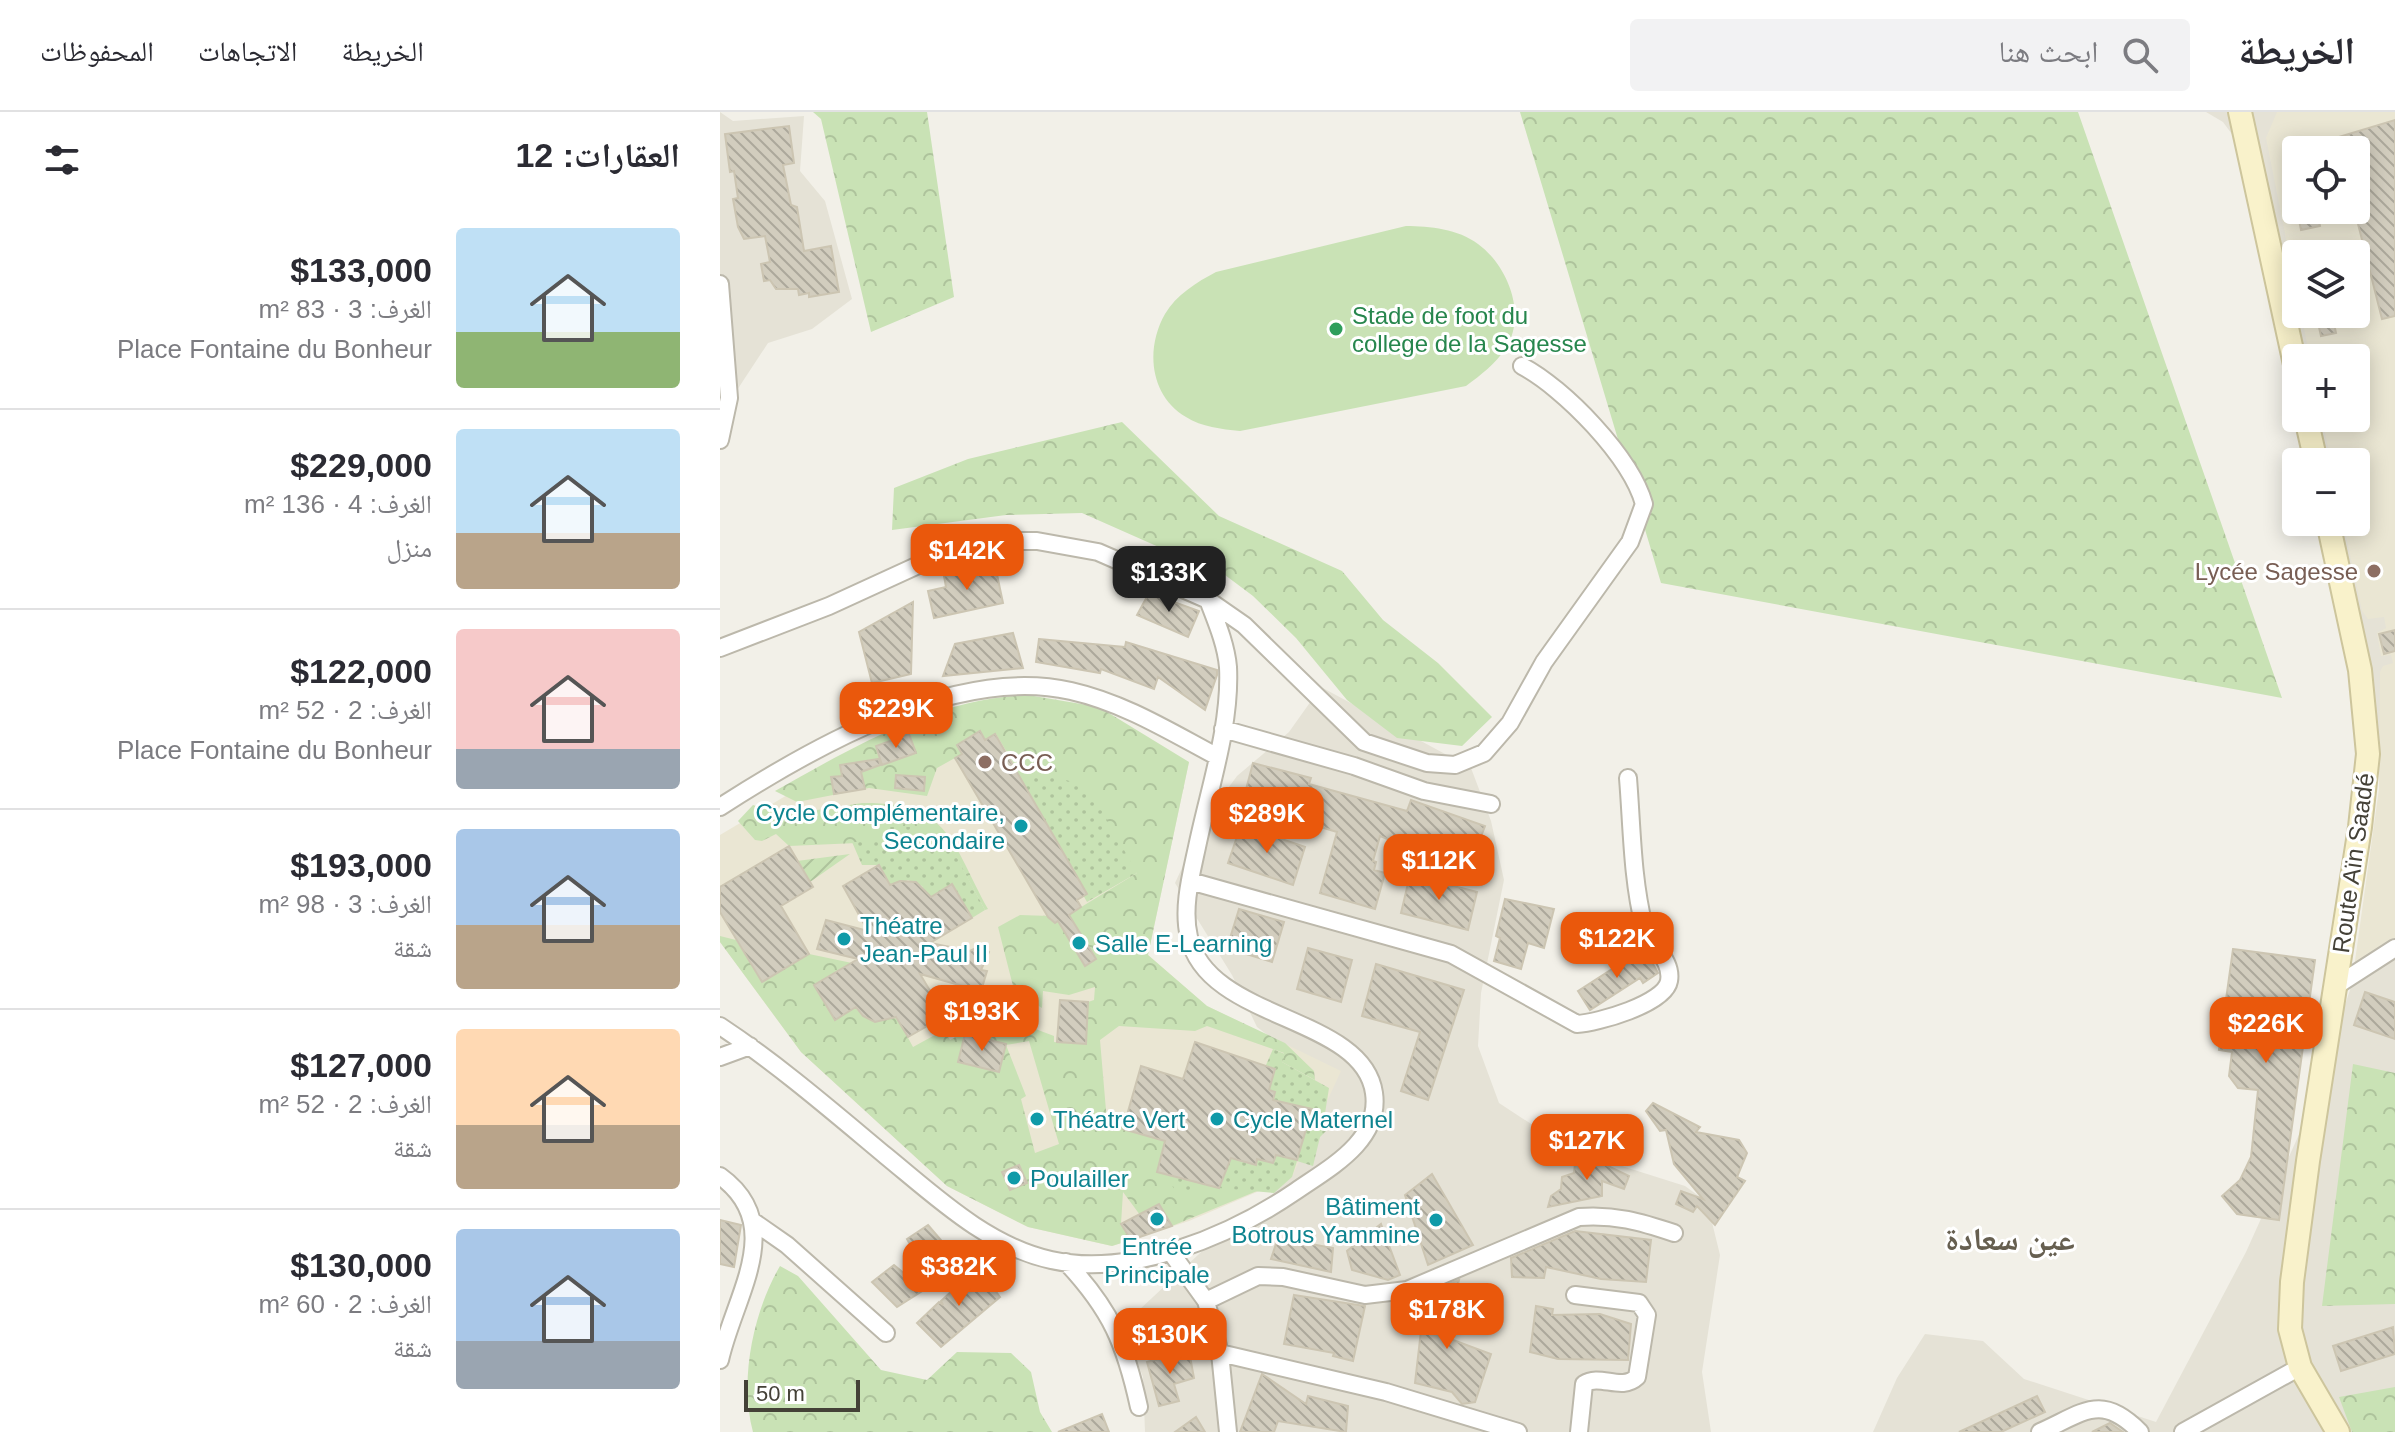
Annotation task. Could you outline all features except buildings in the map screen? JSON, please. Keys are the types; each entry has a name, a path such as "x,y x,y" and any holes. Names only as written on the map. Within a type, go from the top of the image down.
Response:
{"street":[{"path":"2240,112 2291,344"},
{"path":"720,284 729,398 720,440"},
{"path":"720,648 829,606 949,551 995,541 1037,541 1098,552 1208,600 1244,625 1364,742 1427,763 1455,765 1484,753 1510,723 1544,662 1630,542 1644,504 1631,475 1583,416 1556,388 1522,366"},
{"name":"Route Aïn Saadé","path":"2331,536 2360,670 2368,754 2292,1282 2290,1329 2300,1367 2338,1432"},
{"path":"720,1026 750,1046 971,1223 1018,1249 1066,1262 1119,1263 1172,1254 1287,1197 1349,1154 1372,1119 1375,1102 1366,1069 1348,1049 1221,984 1206,973 1189,936 1190,881 1223,729 1228,664 1208,600"},
{"path":"720,807 811,752 862,727 919,706 1016,687 1074,692 1122,708 1216,756"},
{"path":"1223,729 1354,766 1424,791 1491,804"},
{"path":"1190,881 1451,954 1577,1024 1597,1023 1623,1014 1662,991 1669,979 1667,963 1646,931 1639,904 1628,778"},
{"path":"2336,986 2395,948"},
{"path":"720,1057 750,1046"},
{"path":"720,1176 750,1204 754,1222 751,1262 720,1360"},
{"path":"1206,1301 1258,1276 1283,1277 1365,1295 1407,1290 1579,1217 1606,1215 1633,1219 1674,1233"},
{"path":"754,1222 787,1245 886,1333"},
{"path":"1172,1254 1206,1301 1220,1353 1228,1432"},
{"path":"1066,1262 1089,1287 1118,1331 1139,1407"},
{"path":"1575,1295 1639,1303 1647,1315 1637,1377 1629,1383 1594,1380 1584,1384 1579,1432"},
{"path":"1220,1353 1386,1392 1518,1432"},
{"path":"2183,1432 2300,1367"},
{"path":"2040,1432 2078,1413 2107,1408 2126,1417 2140,1432"}],"shaded area":[{"path":"720,112 733,121 804,116 800,171 825,201 852,299 812,329 768,343 720,416"},
{"path":"2206,112 2395,112 2395,1432 1873,1432 1897,1378 1925,1334 1983,1341 2024,1379 2156,1422 2246,1252 2310,1110 2371,927 2381,797 2377,737 2335,536 2370,536 2370,448 2316,448 2312,432 2370,432 2370,344 2294,344 2291,328 2370,328 2370,240 2282,240 2282,288 2256,167 2223,122"},
{"name":"Lycée Sagesse","path":"2277,112 2395,112 2395,945 2353,975 2379,789 2380,672 2383,666 2393,663 2391,655 2381,656 2377,633 2386,628 2384,617 2368,619 2362,611 2346,536 2370,536 2370,448 2328,448 2325,432 2370,432 2370,344 2307,344 2304,328 2370,328 2370,240 2286,240 2283,224 2370,224 2370,136 2282,136 2282,219 2266,138"},
{"path":"1321,687 1471,768 1491,821 1504,880 1481,993 1478,1046 1499,1103 1554,1139 1606,1161 1685,1186 1707,1202 1720,1255 1702,1372 1711,1432 1145,1432 1143,1377 1123,1325 1229,1226 1274,1193 1314,1071 1257,1027 1232,975 1175,883 1204,821 1237,776 1289,732"},
{"path":"1003,701 1189,762 1148,955 1207,1006 1341,1071 1292,1177 1189,1221 1112,1246 1028,1227 947,1186 801,1052 720,942 720,835 856,754"}],"green space":[{"path":"813,112 927,112 954,297 871,332 821,119"},
{"path":"1520,112 2078,112 2282,698 1661,583"},
{"name":"Stade de foot du college de la Sagesse","path":"1406,226 1444,229 1470,239 1489,253 1506,278 1514,306 1512,335 1506,348 1488,369 1466,386 1240,431 1192,420 1174,408 1165,397 1154,371 1155,342 1165,314 1194,285 1216,272"},
{"path":"1122,422 1219,516 1342,571 1383,620 1438,663 1492,717 1462,746 1397,738 1347,700 1296,638 1253,596 1209,563 1161,548 1082,513 1006,515 892,530 894,488 968,459"},
{"path":"1028,695 1099,707 1189,762 1148,955 1207,1006 1285,1043 1314,1071 1315,1080 1282,1062 1284,1053 1207,1026 1195,1031 1119,1026 1100,1040 1107,1122 1165,1141 1157,1172 1170,1176 1170,1183 1257,1191 1172,1226 1159,1205 1140,1215 1123,1192 1121,1224 1131,1240 1112,1246 1028,1227 947,1186 801,1052 720,942 720,936 736,940 762,982 809,954 852,963 815,985 835,1019 856,1004 863,1016 875,1022 895,1014 913,1047 944,1030 950,1040 1019,1003 1025,1025 1054,1036 1054,1042 1085,1044 1088,1002 1094,1000 1095,987 1069,995 1043,991 1042,1008 1014,990 998,927 1020,915 1050,916 1055,923 1137,873 1017,779 1011,769 1015,766 996,734 985,740 980,731 957,745 962,754 937,768 927,796 869,788 797,802 775,791 897,728 961,705","holes":["1029,1041 1059,1144 1035,1153 1021,1099 1026,1096 1006,1045"]},
{"path":"1035,769 1089,788 1137,873 1087,902 1017,779"},
{"path":"862,803 914,810 931,818 955,846 988,909 985,910 950,846 922,842 921,827 880,842 789,846 776,834 762,841 755,840 738,821 753,805 785,815"},
{"path":"880,827 922,827 922,842 950,845 985,910 972,918 952,884 938,893 943,903 930,900 922,886 908,880 887,889 888,880 879,865 862,865 852,842 879,842"},
{"path":"850,854 810,882 797,861"},
{"path":"1273,1049 1285,1054 1282,1062 1329,1088 1323,1126 1326,1131 1320,1137 1313,1166 1297,1161 1292,1177 1274,1193 1219,1188 1228,1157 1255,1165 1257,1159 1273,1163 1276,1155 1297,1160 1311,1110 1266,1098 1275,1069 1266,1065"},
{"path":"2353,1064 2395,1073 2395,1304 2322,1306"},
{"path":"1170,1176 1203,1184 1190,1194 1176,1191 1170,1183"},
{"path":"780,1266 798,1276 881,1370 927,1380 957,1352 1011,1353 1031,1372 1040,1412 1052,1432 753,1432 748,1391 751,1347 762,1304"},
{"path":"2395,1387 2395,1432 2352,1432 2339,1397"}],"place":[{"name":"Stade de foot du college de la Sagesse","path":"1336,329"},
{"name":"Lycée Sagesse","path":"2374,571"},
{"name":"CCC","path":"985,762"},
{"name":"Cycle Complémentaire, Secondaire","path":"1021,826"},
{"name":"Théatre Jean-Paul II","path":"844,939"},
{"name":"Salle E-Learning","path":"1079,943"},
{"name":"Théatre Vert","path":"1037,1119"},
{"name":"Cycle Maternel","path":"1217,1119"},
{"name":"Poulailler","path":"1014,1178"},
{"name":"Entrée Principale","path":"1157,1219"},
{"name":"Bâtiment Botrous Yammine","path":"1436,1220"}],"district":[{"name":"عين سعادة","path":"2010,1239"}]}
